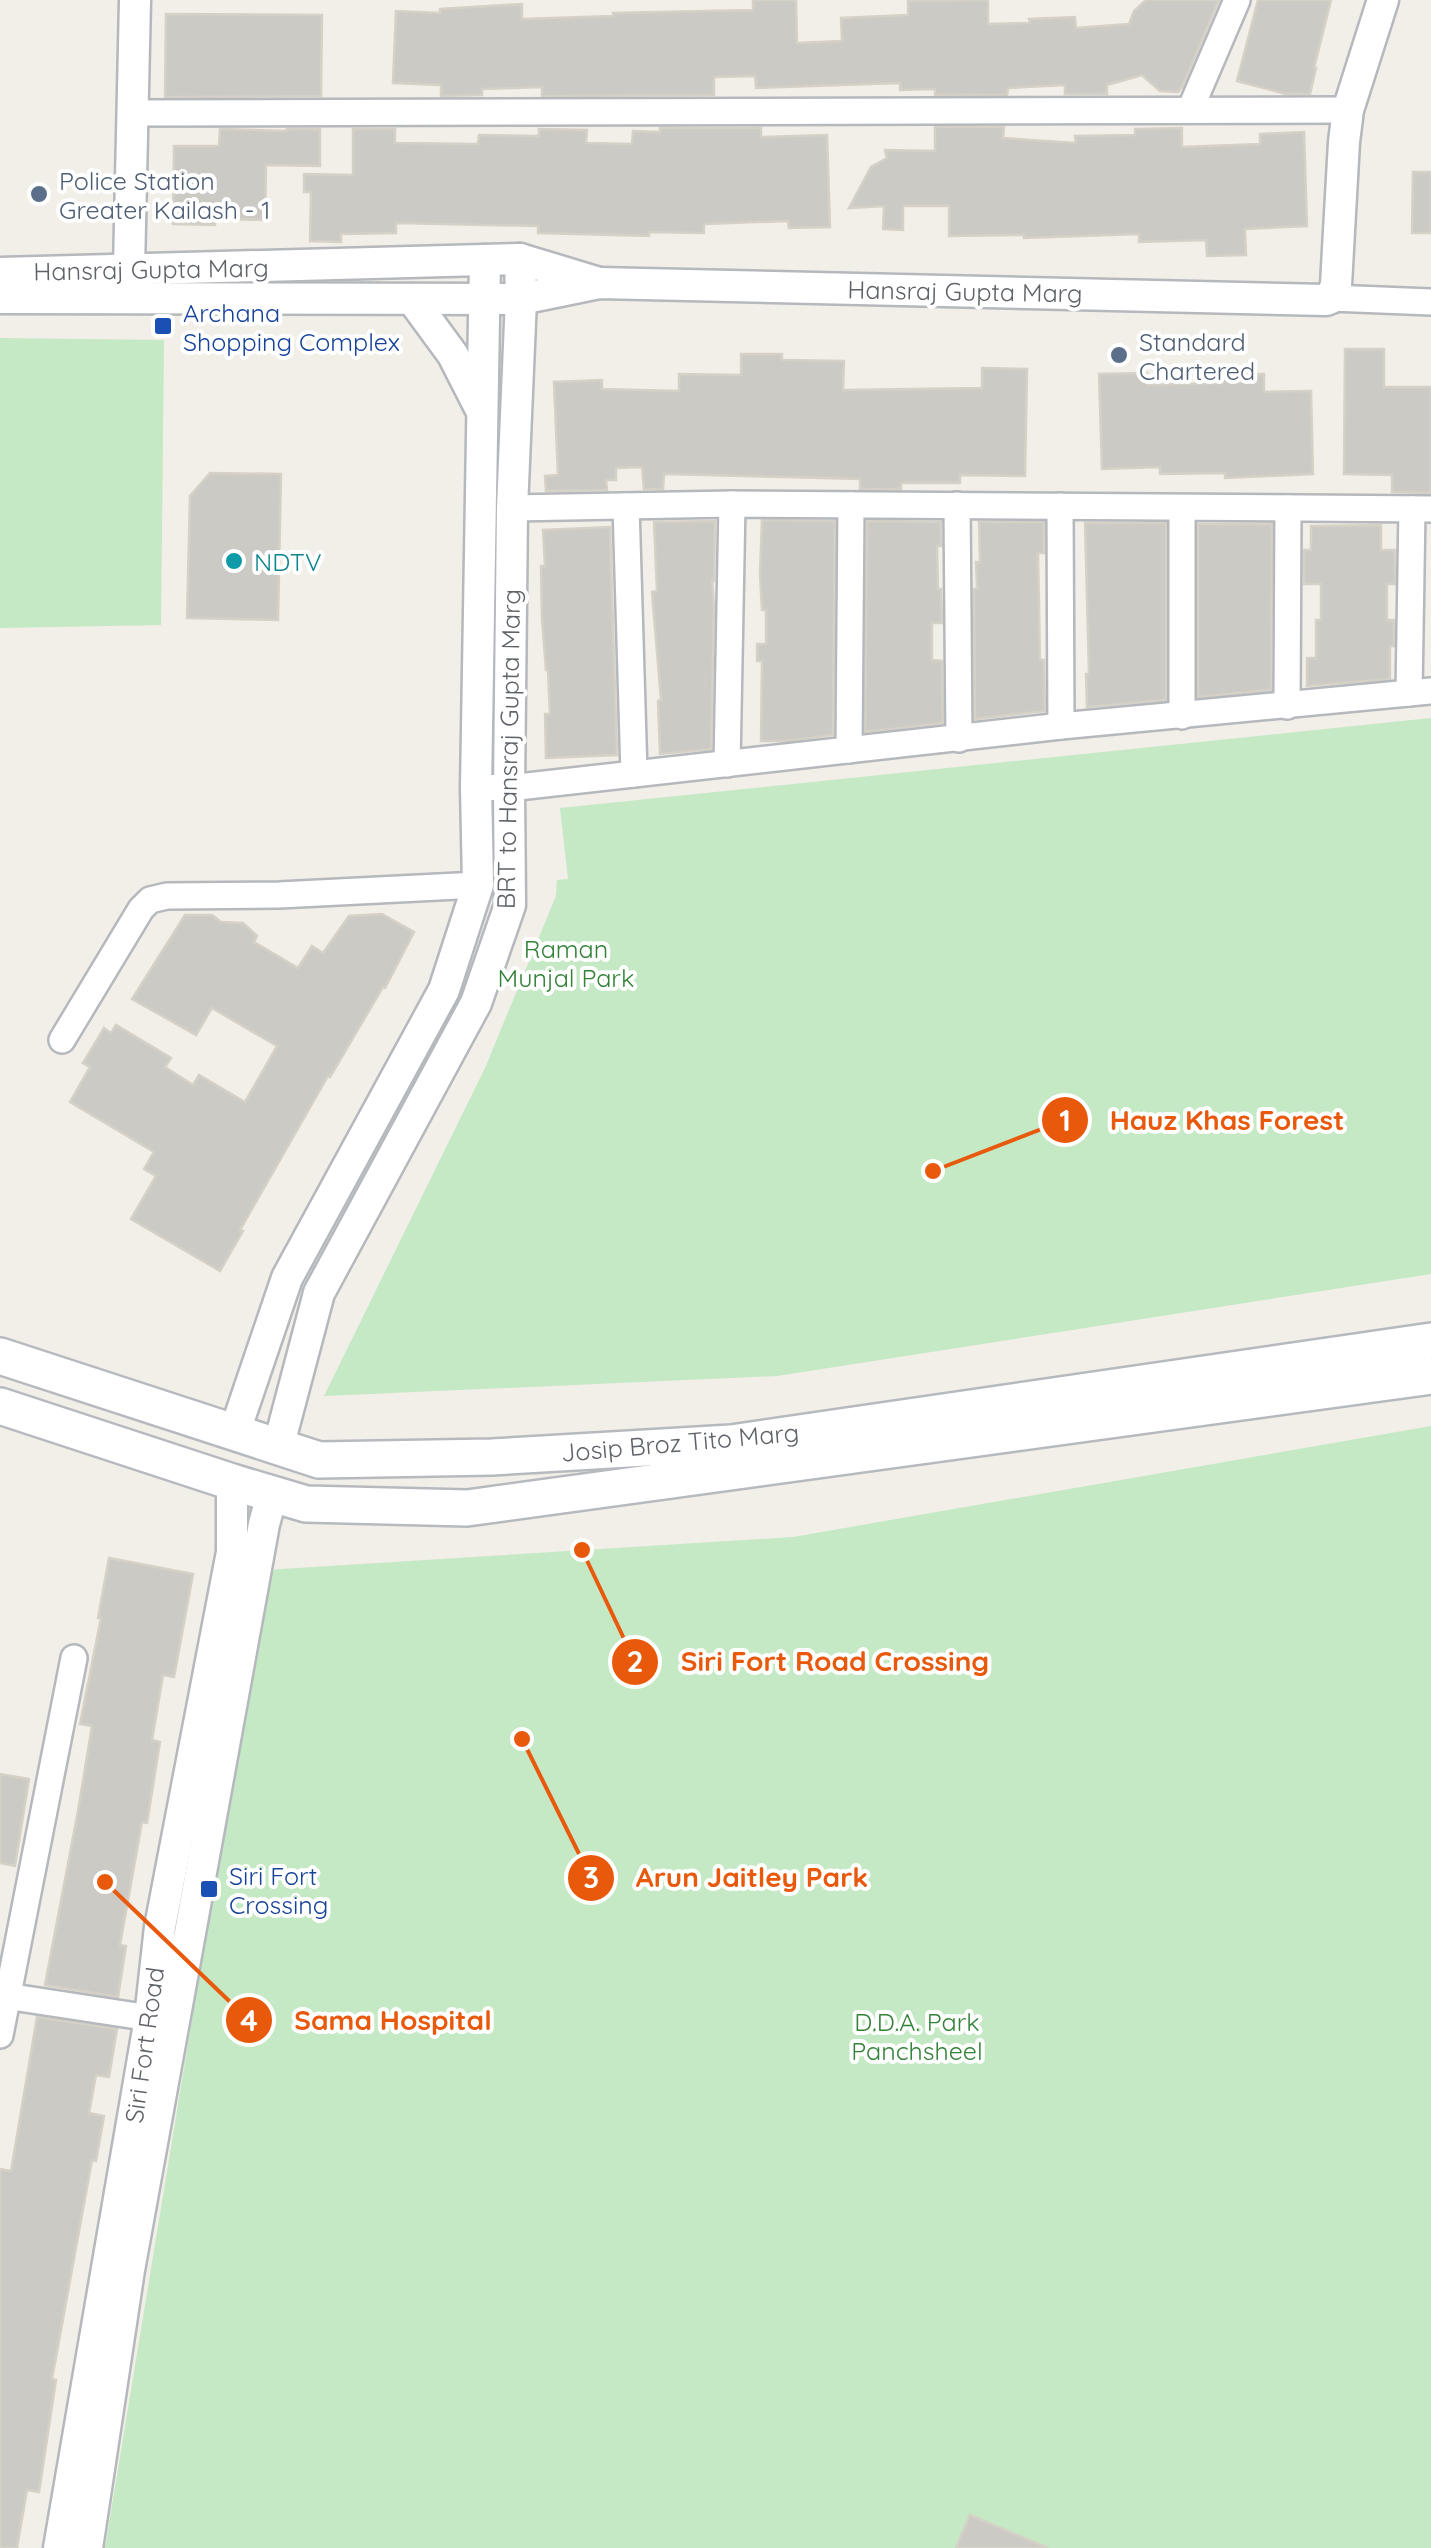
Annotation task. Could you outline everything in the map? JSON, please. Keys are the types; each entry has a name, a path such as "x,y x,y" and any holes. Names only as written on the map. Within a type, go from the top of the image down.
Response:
{"main road":[{"name":"Josip Broz Tito Marg","path":"0,1356 319,1460 444,1458 731,1443 1431,1341"},
{"name":"Josip Broz Tito Marg","path":"0,1406 306,1504 467,1508 1431,1376"},
{"path":"442,1507 460,1502 472,1491 470,1474 464,1466 444,1458"}],"street":[{"path":"129,270 135,0"},
{"path":"1190,110 1236,0"},
{"path":"1383,0 1348,110 1336,286 1331,298 1431,302"},
{"path":"133,113 1348,110"},
{"name":"Hansraj Gupta Marg","path":"0,273 520,259 599,283"},
{"name":"BRT to Hansraj Gupta Marg","path":"278,1448 319,1293 476,1002 510,905 512,508 520,259"},
{"name":"BRT to Hansraj Gupta Marg","path":"234,1431 287,1278 444,990 478,884 476,787 485,260"},
{"name":"Hansraj Gupta Marg","path":"0,298 521,299 599,283 1331,298"},
{"path":"412,299 452,355 482,414"},
{"path":"476,787 509,788 1061,726 1420,692 1421,509 732,504 512,508"},
{"path":"727,764 732,504"},
{"path":"849,750 851,505"},
{"path":"957,505 959,739"},
{"path":"626,506 634,774"},
{"path":"1060,506 1061,726"},
{"path":"1182,508 1182,716"},
{"path":"1287,706 1288,508"},
{"path":"62,1040 150,900 167,896 279,895 478,884"},
{"path":"457,952 491,962"},
{"name":"Siri Fort Road","path":"59,2548 150,2018 160,1927 232,1552 232,1482"},
{"name":"Siri Fort Road","path":"87,2548 132,2250 272,1495"},
{"path":"0,2035 3,1996 74,1658"},
{"path":"3,1996 150,2018"}],"green space":[{"path":"0,338 164,340 161,625 0,628"},
{"name":"Raman Munjal Park","path":"1431,718 1431,1274 777,1376 324,1396 485,1068 556,896 557,880 568,879 560,808"},
{"name":"D.D.A. Park Panchsheel","path":"1431,1426 1431,2548 105,2548 266,1570 793,1537"}],"building":[{"path":"753,0 796,0 797,43 842,41 841,18 908,15 908,1 988,0 988,24 1075,17 1076,28 1129,24 1134,11 1146,0 1219,0 1178,92 1160,91 1142,75 1107,85 1107,94 1065,94 1065,85 1008,88 1007,95 935,95 935,89 900,90 900,83 756,88 755,76 714,77 714,95 542,96 542,87 482,89 482,95 441,96 441,85 393,83 396,11 440,13 440,9 522,4 522,19 753,10"},
{"path":"1258,0 1331,0 1310,94 1286,94 1237,81"},
{"path":"166,14 322,15 321,96 165,97"},
{"path":"935,127 1004,127 1003,138 1076,143 1075,136 1135,135 1135,129 1182,128 1182,147 1260,144 1260,134 1304,132 1307,226 1245,229 1246,255 1207,256 1206,240 1139,242 1139,234 949,236 949,206 903,206 903,230 883,229 884,206 849,208 871,167 887,158 885,150 935,151"},
{"path":"660,128 761,128 761,137 827,135 830,227 789,228 788,221 704,224 704,233 649,232 649,236 538,233 538,226 396,223 396,233 341,234 341,242 310,241 311,192 304,192 304,174 353,175 353,129 395,129 395,143 478,144 479,135 539,136 539,129 587,130 586,143 632,144 633,131 660,132"},
{"path":"220,129 320,129 320,166 266,165 265,220 215,219 215,225 173,224 174,146 219,146"},
{"path":"1413,172 1431,172 1431,233 1412,233"},
{"path":"1345,349 1384,349 1384,387 1431,387 1431,493 1392,492 1392,475 1344,474"},
{"path":"741,354 782,354 782,360 844,361 843,390 982,388 982,368 1027,369 1025,476 960,475 960,483 901,483 901,489 860,489 860,479 664,474 663,489 644,489 642,467 616,468 616,480 606,480 607,490 546,491 545,476 558,475 554,382 602,380 602,389 679,391 679,374 741,375"},
{"path":"1147,373 1147,385 1222,383 1222,375 1264,374 1264,392 1311,391 1313,474 1225,478 1225,473 1160,474 1160,467 1102,469 1099,374"},
{"name":"NDTV","path":"210,473 281,474 278,620 187,618 190,496"},
{"path":"762,520 835,521 833,735 761,741 762,661 757,661 757,644 766,644 760,574"},
{"path":"715,521 711,749 660,754 661,700 652,592 657,591 654,522"},
{"path":"867,521 941,522 941,546 937,546 942,623 932,623 932,660 942,661 943,723 865,732"},
{"path":"979,522 1044,522 1044,553 1038,553 1045,711 975,719 974,589 976,562 980,562"},
{"path":"1085,523 1166,523 1166,700 1087,707"},
{"path":"1198,524 1272,524 1271,690 1198,697"},
{"path":"1381,525 1381,550 1395,550 1395,584 1387,584 1387,620 1394,620 1390,679 1307,686 1307,658 1316,658 1316,620 1321,620 1321,584 1304,584 1304,550 1311,550 1311,526"},
{"path":"610,527 617,755 546,758 545,714 550,714 542,619 543,530"},
{"path":"382,914 414,932 385,988 328,1076 220,1271 131,1219 156,1176 144,1169 154,1152 70,1102 90,1067 83,1063 104,1028 111,1033 116,1025 171,1058 165,1067 193,1085 199,1075 245,1102 277,1046 212,1008 196,1035 132,999 185,915 212,915 221,922 243,923 257,936 254,942 298,968 312,946 323,953 349,916"},
{"path":"109,1558 193,1574 174,1677 163,1675 152,1740 160,1742 120,1945 126,1946 118,1997 45,1985 92,1726 80,1724"},
{"path":"0,1774 29,1779 15,1866 0,1863"},
{"path":"37,2017 117,2029 109,2077 96,2075 89,2113 104,2116 96,2161 92,2160 52,2379 56,2380 39,2492 27,2490 17,2548 0,2548 0,2169 11,2171"},
{"path":"970,2515 1048,2548 956,2548"}],"place":[{"name":"Police Station Greater Kailash - 1","path":"39,194"},
{"name":"Archana Shopping Complex","path":"163,326"},
{"name":"Standard Chartered","path":"1119,355"},
{"name":"NDTV","path":"234,561"},
{"name":"Hauz Khas Forest","path":"933,1171"},
{"name":"Siri Fort Road Crossing","path":"582,1550"},
{"name":"Arun Jaitley Park","path":"522,1739"},
{"name":"Sama Hospital","path":"105,1882"},
{"name":"Siri Fort Crossing","path":"209,1889"}]}
